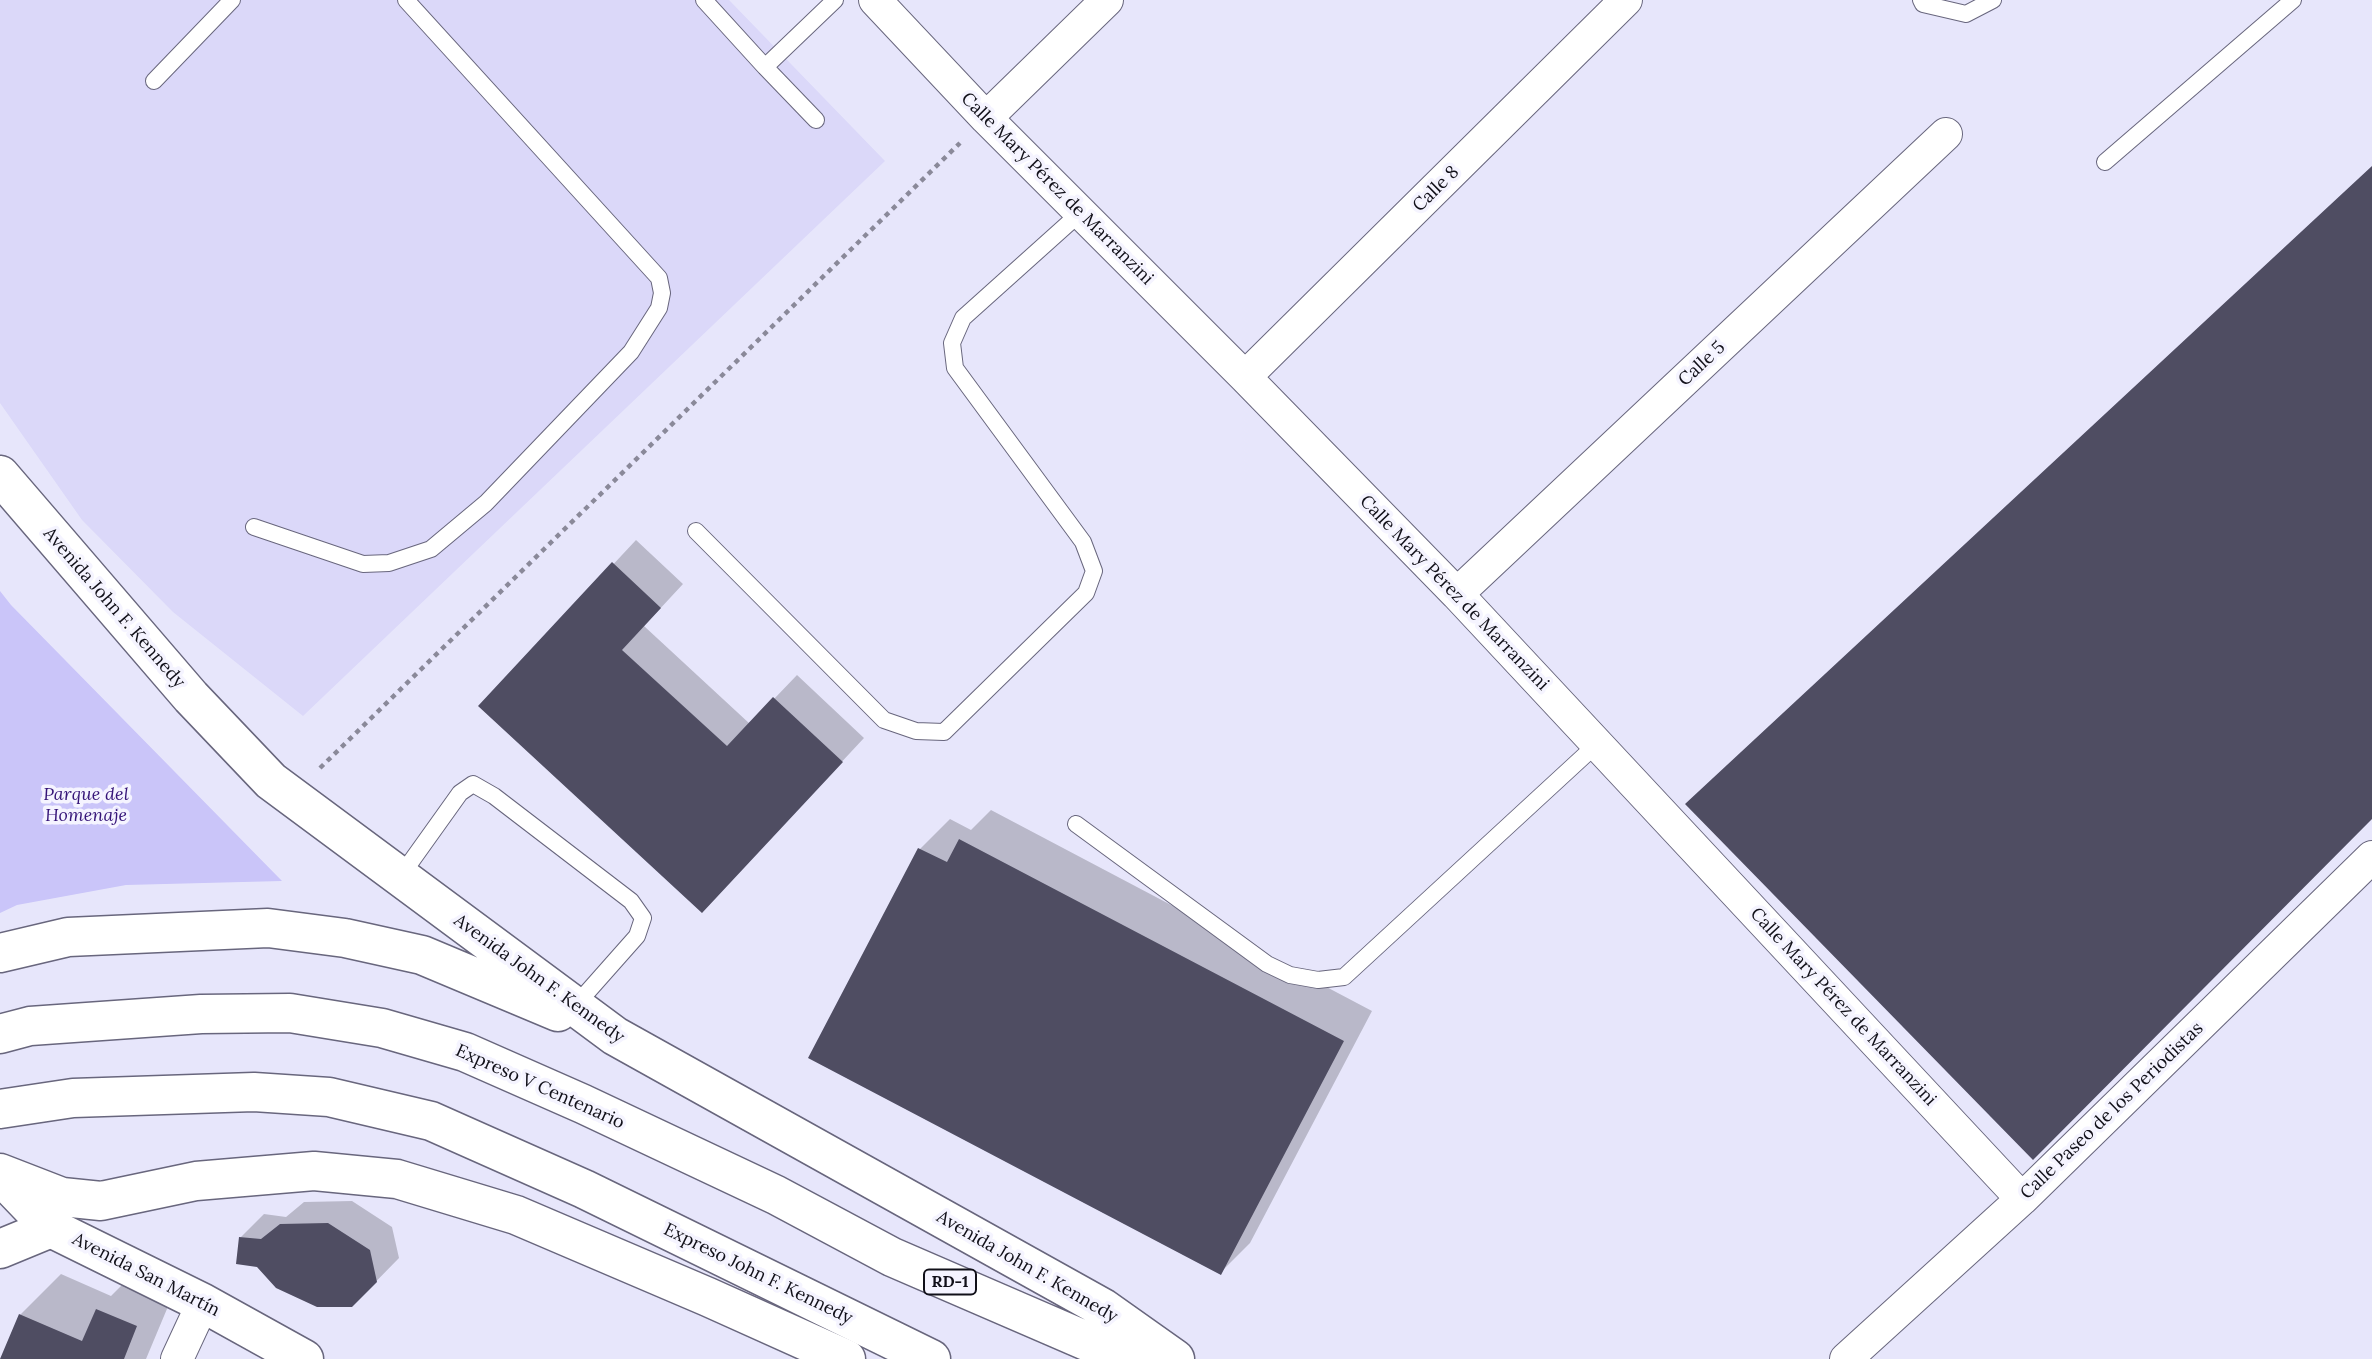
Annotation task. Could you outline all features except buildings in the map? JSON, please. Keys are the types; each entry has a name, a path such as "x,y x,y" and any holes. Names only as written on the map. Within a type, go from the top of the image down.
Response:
{"main road":[{"name":"Avenida John F. Kennedy","path":"0,475 191,697 271,781 615,1036 1103,1308 1175,1359"},
{"path":"0,953 68,937 162,931 268,928 345,938 422,955 615,1036"},
{"name":"Expreso V Centenario","path":"0,1034 30,1026 201,1014 290,1013 382,1028 465,1052 583,1104 776,1195 892,1256 1128,1359"},
{"name":"Expreso John F. Kennedy","path":"0,1110 87,1097 254,1092 329,1097 432,1121 584,1189 931,1359"},
{"path":"0,1174 62,1197 101,1200 196,1181 314,1171 397,1179 516,1215 846,1359"},
{"name":"Avenida San Martín","path":"0,1174 51,1228 203,1303 304,1359"},
{"path":"0,1249 51,1228"}],"street":[{"name":"Calle Mary Pérez de Marranzini","path":"874,0 985,118 1245,377 1457,594 2022,1199"},
{"path":"985,118 1107,0"},
{"name":"Calle 8","path":"1245,377 1626,0"},
{"name":"Calle 5","path":"1457,594 1946,134"},
{"name":"Calle Paseo de los Periodistas","path":"1846,1359 2022,1199 2372,857"},
{"path":"177,1359 203,1303"}],"lane":[{"path":"153,81 232,0"},
{"path":"254,527 363,564 389,563 431,549 486,503 631,352 659,308 662,293 659,278 406,0"},
{"path":"704,0 816,120"},
{"path":"765,67 835,0"},
{"path":"1921,0 1923,4 1966,14 1993,0"},
{"path":"2105,162 2293,0"},
{"path":"696,531 884,720 916,731 944,732 1086,593 1094,571 1083,542 955,368 952,343 963,318 1080,213"},
{"path":"1076,824 1267,964 1299,977 1318,980 1344,977 1597,744"},
{"path":"400,877 460,793 473,784 494,796 631,901 643,918 637,936 575,1006"}],"path":[{"path":"292,796 985,118"}],"shaded area":[{"path":"0,0 729,0 885,161 303,716 173,612 82,520 0,403"}],"green space":[{"name":"Parque del Homenaje","path":"0,591 282,881 126,885 17,905 0,913"}]}
